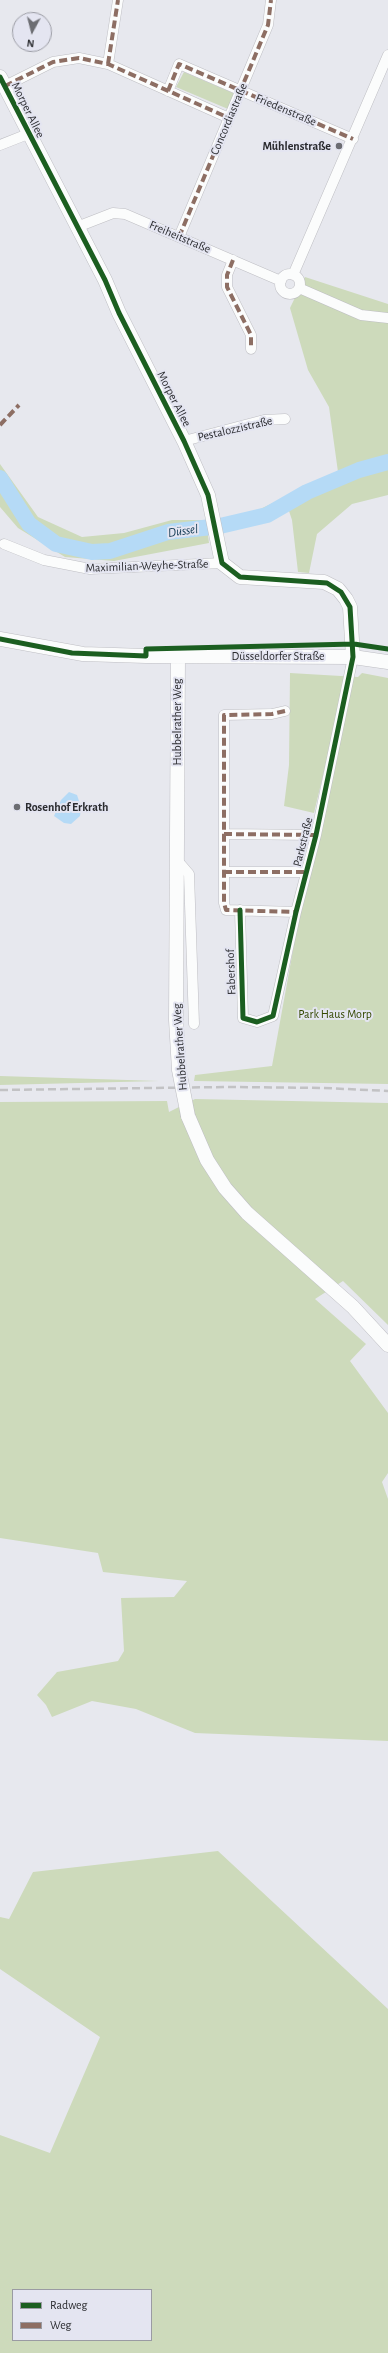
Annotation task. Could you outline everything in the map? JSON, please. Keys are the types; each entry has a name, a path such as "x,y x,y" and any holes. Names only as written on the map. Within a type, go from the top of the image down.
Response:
{"street":[{"path":"108,64 118,0"},
{"name":"Concordiastraße","path":"179,237 268,25 271,0"},
{"path":"293,275 388,55"},
{"path":"2,82 54,62 79,58 108,64 229,118"},
{"name":"Friedenstraße","path":"168,91 179,64 353,139"},
{"name":"Morper Allee","path":"2,82 77,227 184,441 208,495 222,563"},
{"path":"0,146 28,134"},
{"name":"Freiheitstraße","path":"77,227 113,213 125,214 281,281 281,288 285,293 295,293 299,288"},
{"path":"233,260 228,274 226,287 251,335 251,349"},
{"path":"281,281 284,276 293,275 298,279 299,288 361,315 388,318"},
{"name":"Pestalozzistraße","path":"184,441 264,420 285,419"},
{"name":"Maximilian-Weyhe-Straße","path":"4,544 44,560 90,569 222,563"},
{"path":"222,563 231,572 240,577 324,582 338,589 350,607 353,657"},
{"name":"Düsseldorfer Straße","path":"0,640 72,653 178,656 353,657 388,662"},
{"name":"Hubbelrather Weg","path":"178,656 176,1020 179,1070 188,1116 207,1160 225,1188 247,1213 353,1306 388,1345"},
{"name":"Parkstraße","path":"257,1022 273,1016 296,912 316,835 353,657"},
{"path":"285,711 272,714 224,715 224,904 226,910 296,912"},
{"path":"224,834 316,835"},
{"name":"Hubbelrather Weg","path":"177,860 189,874 194,1024"},
{"path":"224,872 306,872"},
{"name":"Fabershof","path":"240,910 243,1018 257,1022"}],"green space":[{"path":"184,72 233,93 234,97 228,109 176,87"},
{"path":"305,277 388,304 388,495 352,504 317,534 309,573 298,572 292,520 288,508 235,526 233,517 256,511 338,472 329,407 308,370 290,308"},
{"path":"0,464 38,517 82,537 124,533 172,520 206,520 209,543 114,561 65,557 18,528 0,507"},
{"name":"Park Haus Morp","path":"290,673 358,677 362,673 388,678 388,1084 194,1081 195,1075 272,1066 330,746 314,813 284,806 289,765"},
{"path":"0,1076 159,1081 0,1085"},
{"path":"195,1099 388,1103 388,1325 343,1281 315,1299 366,1344 350,1361 388,1413 388,1473 382,1482 388,1499 388,1741 195,1733 136,1709 92,1701 52,1717 46,1705 37,1695 57,1672 118,1661 124,1651 121,1598 174,1597 187,1581 103,1572 98,1553 0,1538 0,1102 167,1101 169,1112"},
{"path":"218,1851 388,2009 388,2353 0,2353 0,2135 50,2153 100,2037 0,1969 0,1917 9,1919 33,1872"}],"water":[{"path":"69,792 77,795 81,807 80,816 71,824 64,823 54,816 61,800"}],"waterway":[{"name":"Düssel","path":"0,478 29,524 56,544 92,552 110,551 168,532 220,526 267,515 307,492 359,470 388,462"}],"railway":[{"path":"0,1090 228,1087 324,1088 388,1091"}],"marked path":[{"path":"108,64 118,0"},
{"path":"179,237 268,25 271,0"},
{"path":"5,86 53,62 79,58 108,64 229,118"},
{"path":"168,91 179,64 353,139"},
{"path":"233,260 227,275 227,287 251,335 251,349"},
{"path":"0,425 19,405"},
{"path":"285,711 272,714 224,715 224,903 226,910 296,912"},
{"path":"224,834 316,835"},
{"path":"224,872 306,872"}],"cycle path":[{"path":"0,77 105,280 119,313 184,441 208,495 222,563 240,577 327,583 341,592 350,607 353,657 316,835 296,912 273,1016 257,1022 243,1018 240,910"},
{"path":"0,639 72,653 146,656 146,649 354,644 388,649"}],"place":[{"name":"Mühlenstraße","path":"339,146"},
{"name":"Rosenhof Erkrath","path":"17,807"}]}
